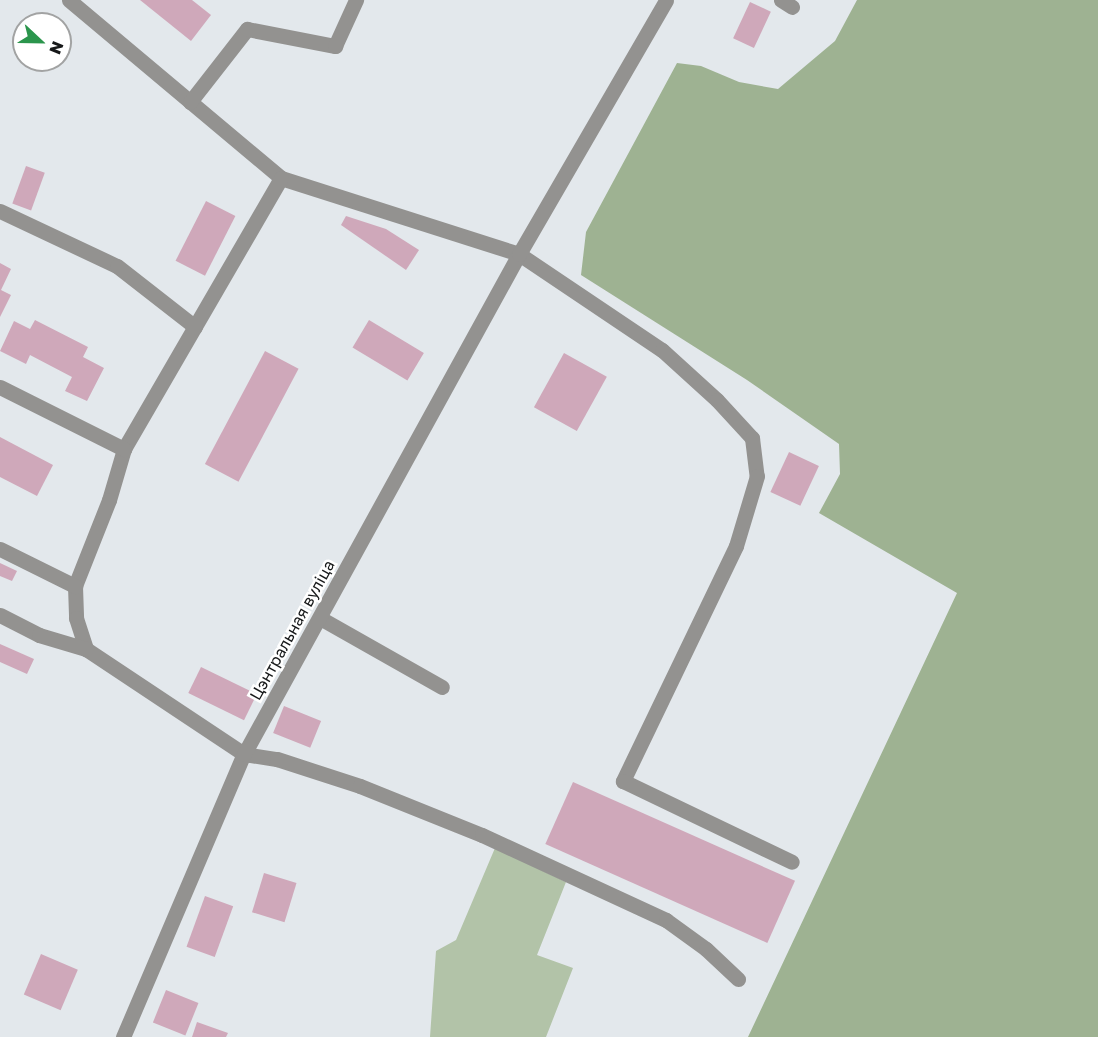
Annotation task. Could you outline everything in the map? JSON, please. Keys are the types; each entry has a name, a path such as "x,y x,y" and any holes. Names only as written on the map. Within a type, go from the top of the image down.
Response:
{"street":[{"path":"69,0 281,178 519,254 662,350 717,400 752,438 757,476 736,546 623,781 792,862"},
{"path":"190,102 247,29 334,46 356,0"},
{"name":"Цэнтральная вуліца","path":"123,1037 244,754 519,254 666,0"},
{"path":"86,649 76,618 75,586 109,500 124,448 281,178"},
{"path":"0,211 117,266 195,327"},
{"path":"0,387 124,448"},
{"path":"0,549 75,586"},
{"path":"0,615 39,635 86,649 244,754 277,759 360,786 482,835 666,920 706,949 738,979"},
{"path":"320,618 442,687"}],"green space":[{"path":"857,0 1098,0 1098,1037 748,1037 957,593 819,513 840,474 839,444 747,380 581,275 586,232 677,63 701,66 739,82 778,89 835,41"},
{"path":"495,848 566,882 537,955 573,968 546,1037 430,1037 436,951 456,940"}],"building":[{"path":"140,0 192,0 211,15 191,41"},
{"path":"750,2 771,12 754,48 733,38"},
{"path":"26,166 45,173 31,210 12,204"},
{"path":"206,201 235,216 205,276 176,261"},
{"path":"346,216 386,229 419,250 406,270 341,225"},
{"path":"0,263 11,269 1,290 11,295 0,317"},
{"path":"35,320 88,347 83,357 104,368 87,401 65,391 72,377 30,355 26,364 0,351 14,321 30,329"},
{"path":"369,320 424,353 407,380 353,347"},
{"path":"265,351 299,369 238,482 205,464"},
{"path":"564,353 607,377 577,431 534,407"},
{"path":"0,437 53,465 37,496 0,477"},
{"path":"789,452 819,466 800,506 770,492"},
{"path":"0,563 17,571 12,581 0,576"},
{"path":"0,644 34,659 27,674 0,662"},
{"path":"201,667 257,694 244,720 188,693"},
{"path":"284,706 321,721 310,748 273,733"},
{"path":"573,782 795,881 767,943 545,844"},
{"path":"264,873 297,883 285,922 252,912"},
{"path":"205,896 233,906 215,957 187,947"},
{"path":"41,954 78,970 61,1010 24,995"},
{"path":"166,990 198,1003 185,1036 153,1022"},
{"path":"197,1022 228,1033 226,1037 192,1037"}]}
